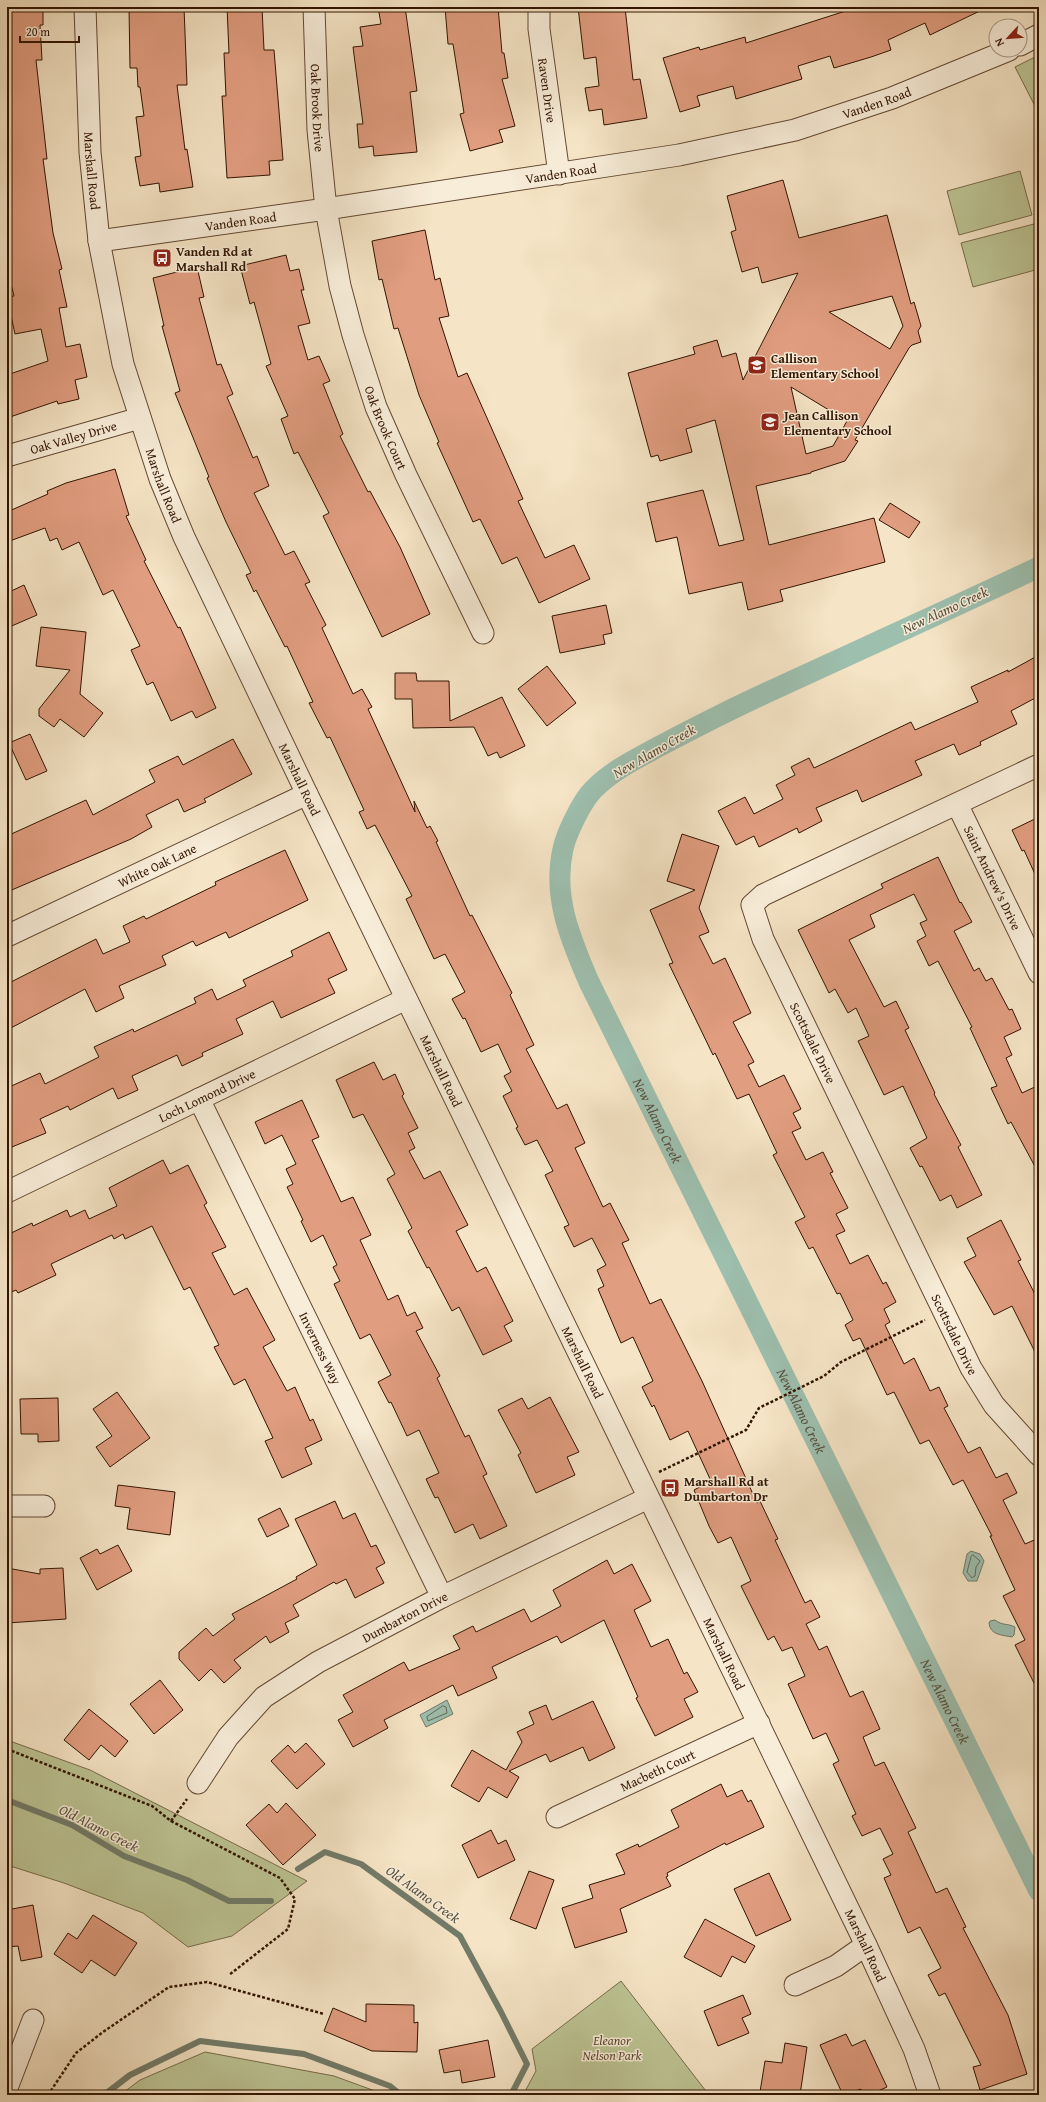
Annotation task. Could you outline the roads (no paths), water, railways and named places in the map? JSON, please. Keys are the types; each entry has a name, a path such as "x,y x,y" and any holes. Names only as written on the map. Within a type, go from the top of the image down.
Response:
{"street":[{"name":"Marshall Road","path":"85,7 90,152 99,241 123,364 160,479 184,537 307,794 866,1945 914,2049 930,2095"},
{"name":"Oak Brook Drive","path":"314,7 318,130 326,209"},
{"name":"Raven Drive","path":"539,7 539,29 559,174"},
{"path":"1028,41 1039,35"},
{"name":"Vanden Road","path":"99,241 326,209 679,155 795,130 892,98 990,58"},
{"name":"Oak Brook Court","path":"326,209 340,286 353,336 376,407 406,475 483,633"},
{"name":"Oak Valley Drive","path":"7,456 140,418"},
{"name":"Scottsdale Drive","path":"1039,765 763,895 752,905 763,939 971,1368 994,1405 1039,1455"},
{"name":"White Oak Lane","path":"7,936 307,794"},
{"name":"Saint Andrew's Drive","path":"957,804 1039,973"},
{"name":"Loch Lomond Drive","path":"7,1192 406,999"},
{"name":"Inverness Way","path":"199,1099 442,1597"},
{"name":"Dumbarton Drive","path":"198,1782 228,1737 264,1697 318,1662 644,1490"},
{"path":"7,1506 44,1506"},
{"name":"Macbeth Court","path":"557,1817 759,1723"},
{"path":"795,1985 836,1966 866,1945"},
{"path":"7,2088 33,2020"}],"water":[{"path":"971,1551 980,1554 984,1561 977,1581 968,1581 963,1573 967,1554"},
{"path":"995,1620 1015,1627 1014,1635 1012,1637 994,1632 989,1623 990,1621"},
{"path":"447,1700 453,1714 426,1727 420,1715"}],"waterway":[{"name":"New Alamo Creek","path":"1039,567 739,706 658,747 616,771 600,783 584,802 567,835 560,867 560,884 565,918 589,982 1039,1891"},
{"name":"Old Alamo Creek","path":"7,1800 72,1825 124,1856 187,1880 229,1901 271,1901"},
{"name":"Old Alamo Creek","path":"298,1869 325,1852 361,1864 460,1936 527,2064 511,2095"},
{"name":"Old Alamo Creek","path":"104,2095 130,2075 200,2041 304,2054 390,2086 401,2095"}],"place":[{"name":"Vanden Rd at Marshall Rd","path":"162,258"},
{"name":"Callison Elementary School","path":"757,365"},
{"name":"Jean Callison Elementary School","path":"770,422"},
{"name":"Marshall Rd at Dumbarton Dr","path":"670,1488"}],"park label":[{"name":"Eleanor Nelson Park","path":"612,2048"}]}
